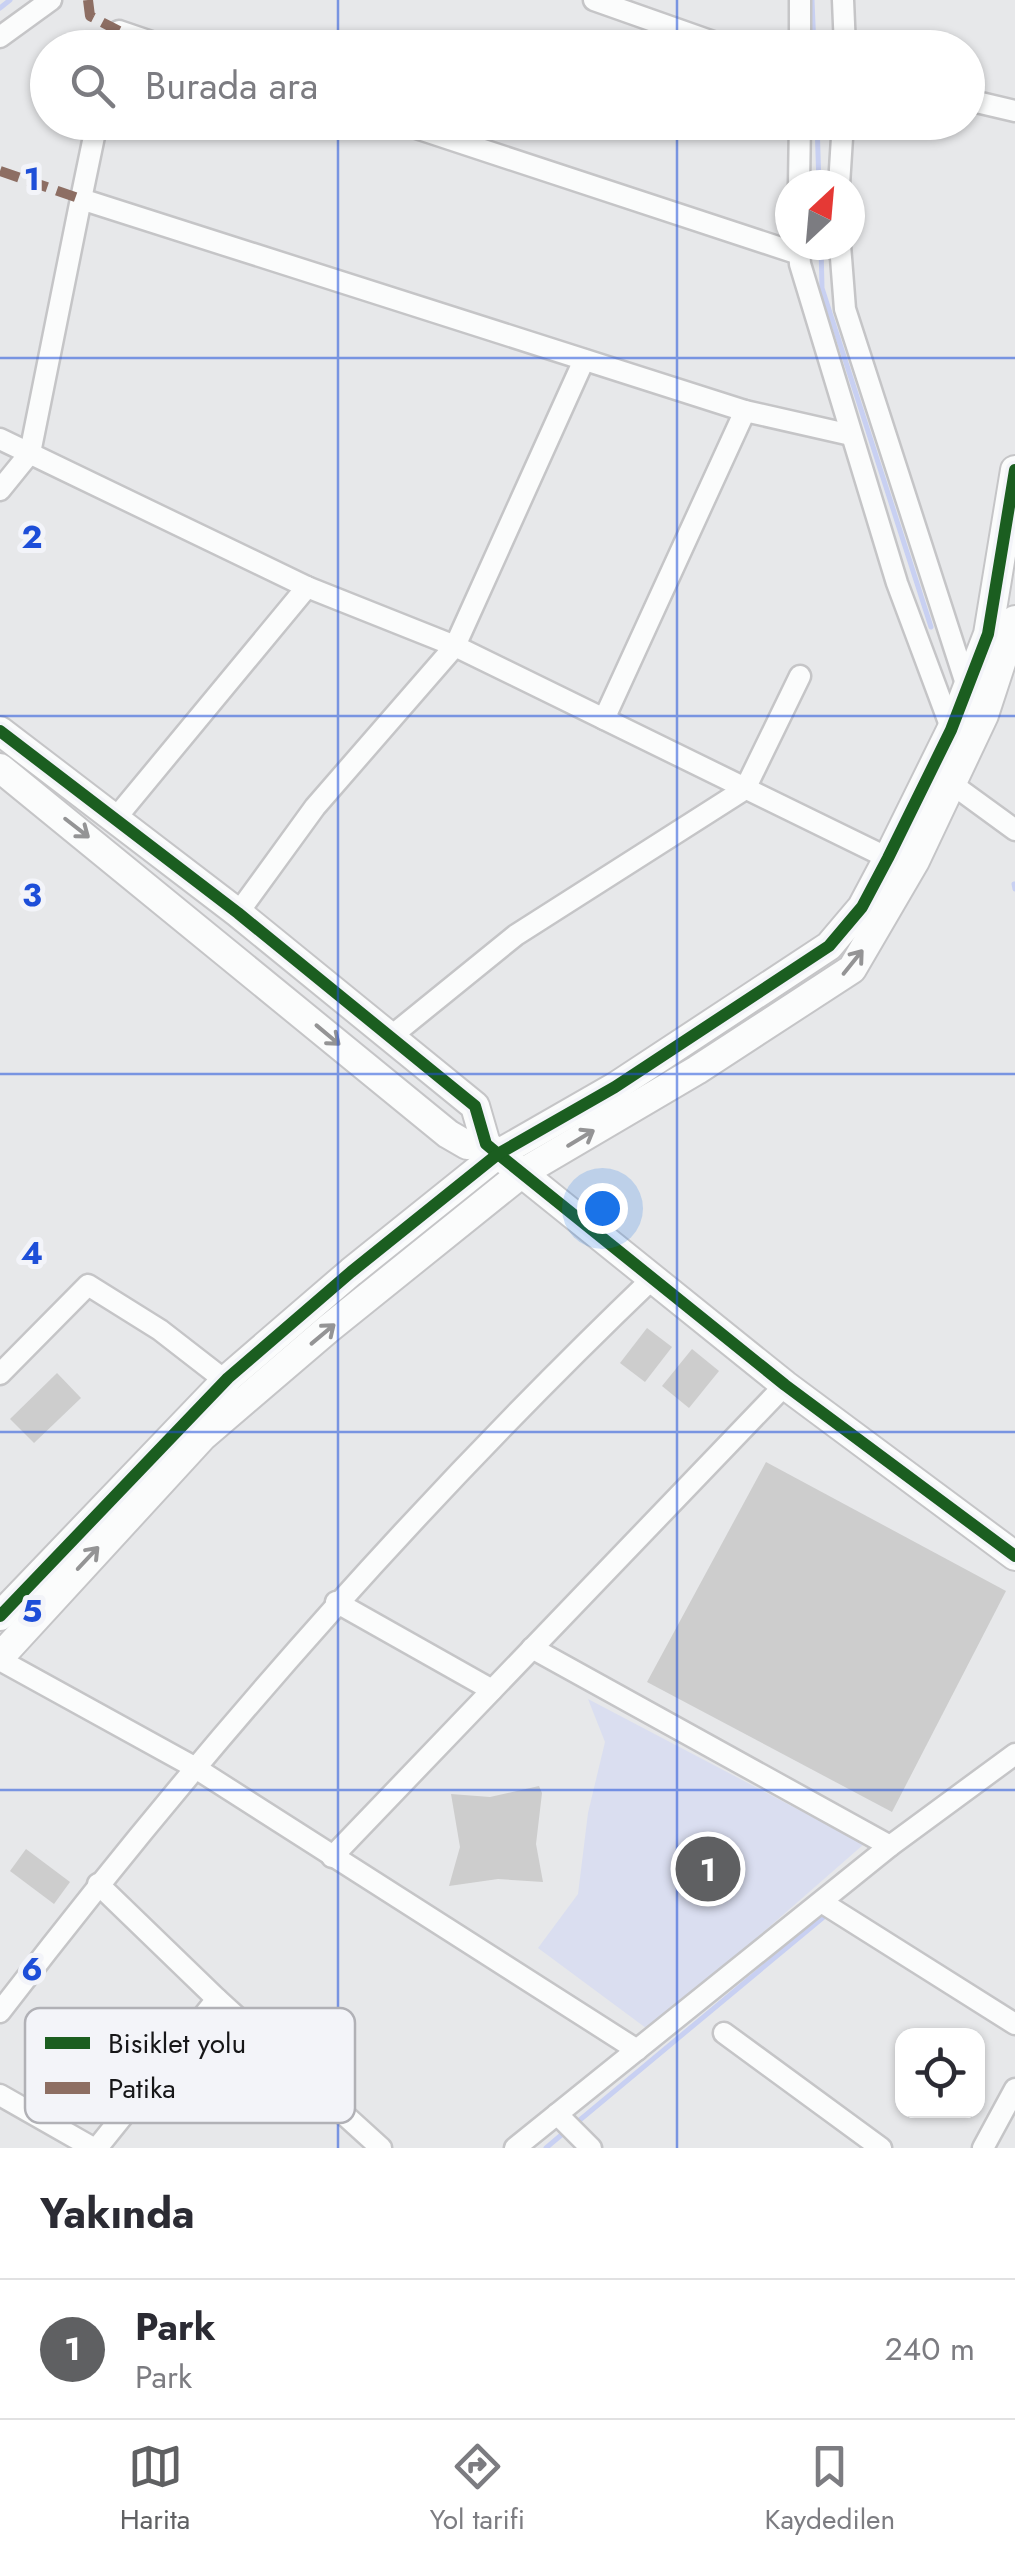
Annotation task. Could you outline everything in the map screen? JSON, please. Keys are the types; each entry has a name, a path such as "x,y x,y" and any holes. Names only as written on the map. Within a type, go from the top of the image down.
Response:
{"street":[{"path":"0,37 50,0"},
{"path":"594,0 679,30"},
{"path":"800,0 800,30"},
{"path":"844,0 845,30"},
{"path":"985,104 1015,111"},
{"path":"0,490 30,454 94,140"},
{"path":"455,140 775,242"},
{"path":"800,140 800,170"},
{"path":"840,170 842,140"},
{"path":"81,199 746,411 851,434"},
{"path":"800,260 896,583 951,730 966,754"},
{"path":"841,260 846,309 966,690 984,716"},
{"path":"238,913 316,806 456,646 584,360"},
{"path":"604,718 746,411"},
{"path":"0,438 307,587 456,646 888,858"},
{"path":"637,2050 194,1767 0,1659 203,1436 328,1329 522,1173 696,1070 852,969 916,861 951,730 988,634 1015,470"},
{"path":"115,819 307,587"},
{"path":"0,1616 227,1382 492,1149 615,1087 829,946 862,907 888,858 941,779 966,754 984,716 1015,620"},
{"path":"389,1038 516,935 746,788 800,676"},
{"path":"0,731 238,913 475,1106 492,1149"},
{"path":"0,768 448,1134 467,1145 492,1149 786,1385 1015,1556"},
{"path":"941,779 1015,830"},
{"path":"0,2012 98,1884 336,1602 532,1394 653,1278"},
{"path":"0,1374 88,1285 160,1330 227,1382"},
{"path":"332,1856 786,1385"},
{"path":"336,1602 492,1690"},
{"path":"532,1648 890,1846"},
{"path":"515,2148 572,2129 637,2050 890,1846 1015,1754"},
{"path":"98,1884 227,2008"},
{"path":"822,1904 1015,2024"},
{"path":"210,2008 217,1999"},
{"path":"724,2032 880,2148"},
{"path":"984,2148 1015,2089"},
{"path":"0,2094 25,2108"},
{"path":"51,2123 95,2148 115,2123"},
{"path":"353,2123 381,2148"}],"shaded area":[{"path":"588,1699 864,1844 650,2031 538,1948 578,1894 588,1813 605,1742"}],"building":[{"path":"647,1328 672,1347 645,1382 620,1363"},
{"path":"692,1349 719,1371 689,1408 662,1386"},
{"path":"57,1373 81,1398 34,1443 10,1419"},
{"path":"766,1462 1006,1591 892,1812 647,1682"},
{"path":"539,1786 542,1793 536,1844 543,1882 498,1879 449,1886 460,1847 451,1794 490,1797"},
{"path":"26,1849 70,1882 54,1904 10,1871"}],"waterway":[{"path":"0,8 10,0"},
{"path":"812,0 813,30"},
{"path":"818,140 819,170"},
{"path":"821,260 822,288 931,627"},
{"path":"1014,884 1015,889"},
{"path":"575,2124 826,1915"},
{"path":"546,2148 566,2131"}],"marked path":[{"path":"88,0 90,16 117,30"},
{"path":"0,171 81,199"}],"cycle path":[{"path":"0,1616 228,1378 351,1272 498,1154 615,1087 829,946 862,907 951,730 988,634 1015,470"},
{"path":"0,731 238,913 475,1106 486,1144 498,1154 785,1385 1015,1556"}],"place":[{"name":"Park","path":"708,1869"}]}
